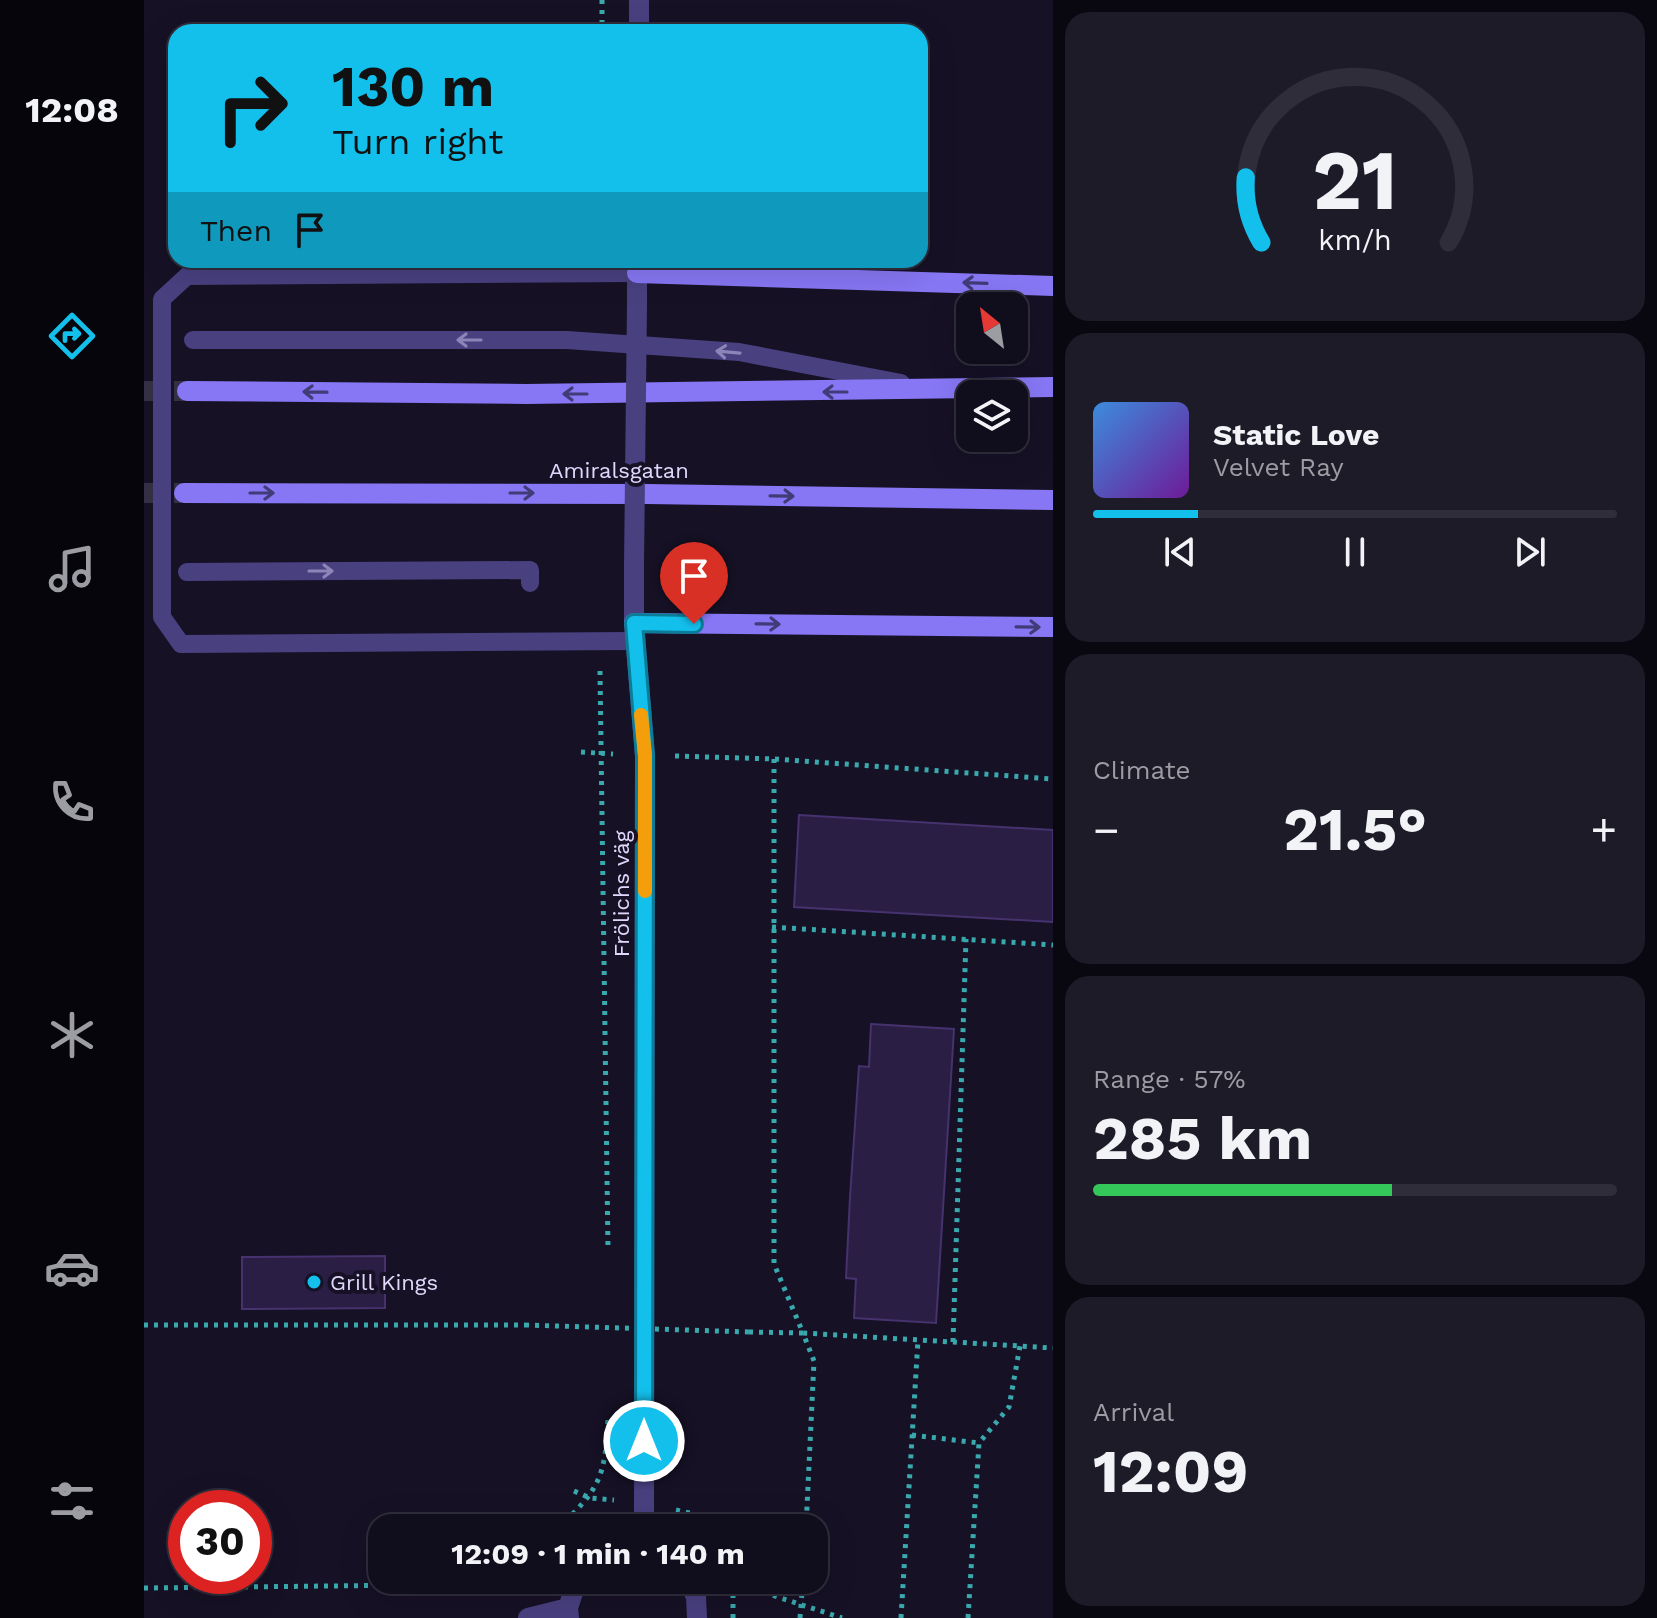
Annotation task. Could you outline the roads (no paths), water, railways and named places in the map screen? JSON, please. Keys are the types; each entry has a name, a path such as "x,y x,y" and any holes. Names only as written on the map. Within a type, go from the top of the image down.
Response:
{"main road":[{"path":"679,268 1053,286"},
{"path":"187,391 526,394 943,391 1053,387"},
{"name":"Amiralsgatan","path":"184,493 631,493 1053,500"},
{"path":"634,632 1053,627"}],"street":[{"path":"639,0 639,24"},
{"name":"Frölichs väg","path":"637,268 634,632 645,756 644,1514"},
{"path":"695,1594 697,1618"},
{"path":"528,1618 568,1613"}],"lane":[{"path":"547,268 187,276 162,299 162,617 181,644 599,642 634,632"},
{"path":"193,340 552,340 739,352 943,391"},
{"path":"187,572 530,570 530,583"}],"tunnel":[{"path":"144,391 187,391"},
{"path":"144,493 184,493"}],"place":[{"name":"Grill Kings","path":"314,1282"}]}
